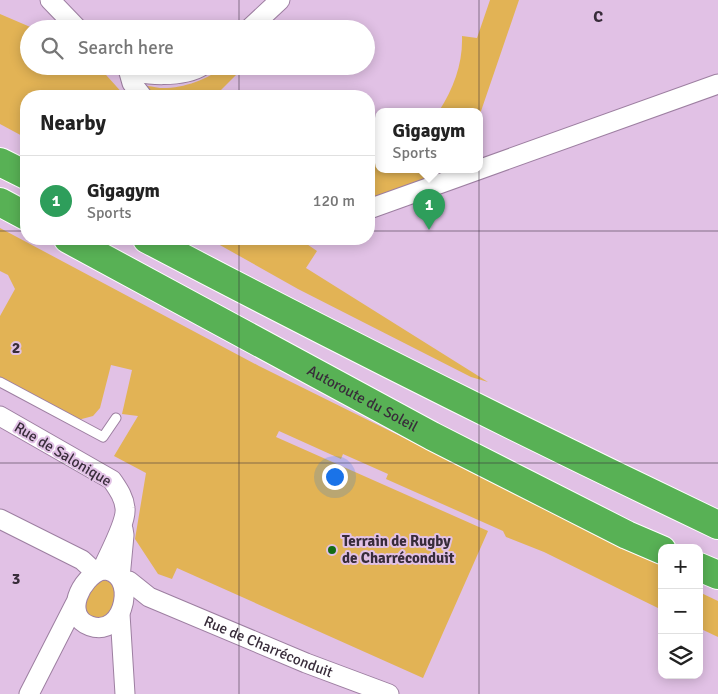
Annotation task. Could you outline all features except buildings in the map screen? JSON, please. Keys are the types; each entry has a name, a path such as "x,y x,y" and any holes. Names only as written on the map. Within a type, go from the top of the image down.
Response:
{"highway":[{"path":"0,162 20,172"},
{"path":"0,202 20,213"},
{"name":"Autoroute du Soleil","path":"79,245 432,436 627,535 658,548"},
{"path":"158,245 276,307 604,471 718,525"},
{"path":"703,569 718,575"}],"street":[{"path":"50,0 69,20"},
{"path":"259,20 280,0"},
{"path":"129,75 137,90"},
{"path":"483,168 718,84"},
{"path":"375,207 470,173"},
{"name":"Rue de Salonique","path":"0,416 112,480 122,495 126,509 123,525 121,579"},
{"path":"0,520 82,560 98,571 111,572 121,579 125,694"},
{"name":"Rue de Salonique","path":"98,571 123,525"},
{"path":"29,694 82,588 90,576 98,571"},
{"name":"Rue de Charréconduit","path":"121,579 129,581 149,597 306,663 389,694"},
{"path":"62,630 91,625 104,626 115,621 122,608 149,597"},
{"path":"75,604 76,614 123,649"}],"lane":[{"path":"0,382 103,437 116,418"}],"shaded area":[{"path":"490,0 519,0 482,108 441,108 449,93 459,66 462,36 477,38"},
{"path":"0,14 20,23 20,75 106,75 120,90 20,90 20,135 0,124"},
{"path":"210,75 236,75 221,90 144,90 140,86 177,87"},
{"path":"375,173 454,173 375,201"},
{"path":"0,228 20,239 20,245 32,245 259,366 658,564 658,608 544,552 506,537 503,531 386,479 388,474 343,454 341,459 279,431 276,437 488,531 423,678 177,568 172,579 158,574 135,539 146,473 114,456 138,416 122,414 132,370 111,365 100,408 93,416 78,420 0,377 0,316 15,289 8,275 0,271"},
{"path":"220,245 308,245 317,251 306,268 488,382 471,377 298,289"},
{"path":"96,578 113,580 118,598 108,618 90,617 83,603"},
{"path":"703,594 718,601 718,637 703,630"}],"place":[{"name":"Gigagym","path":"429,230"},
{"name":"Terrain de Rugby de Charréconduit","path":"332,550"}]}
